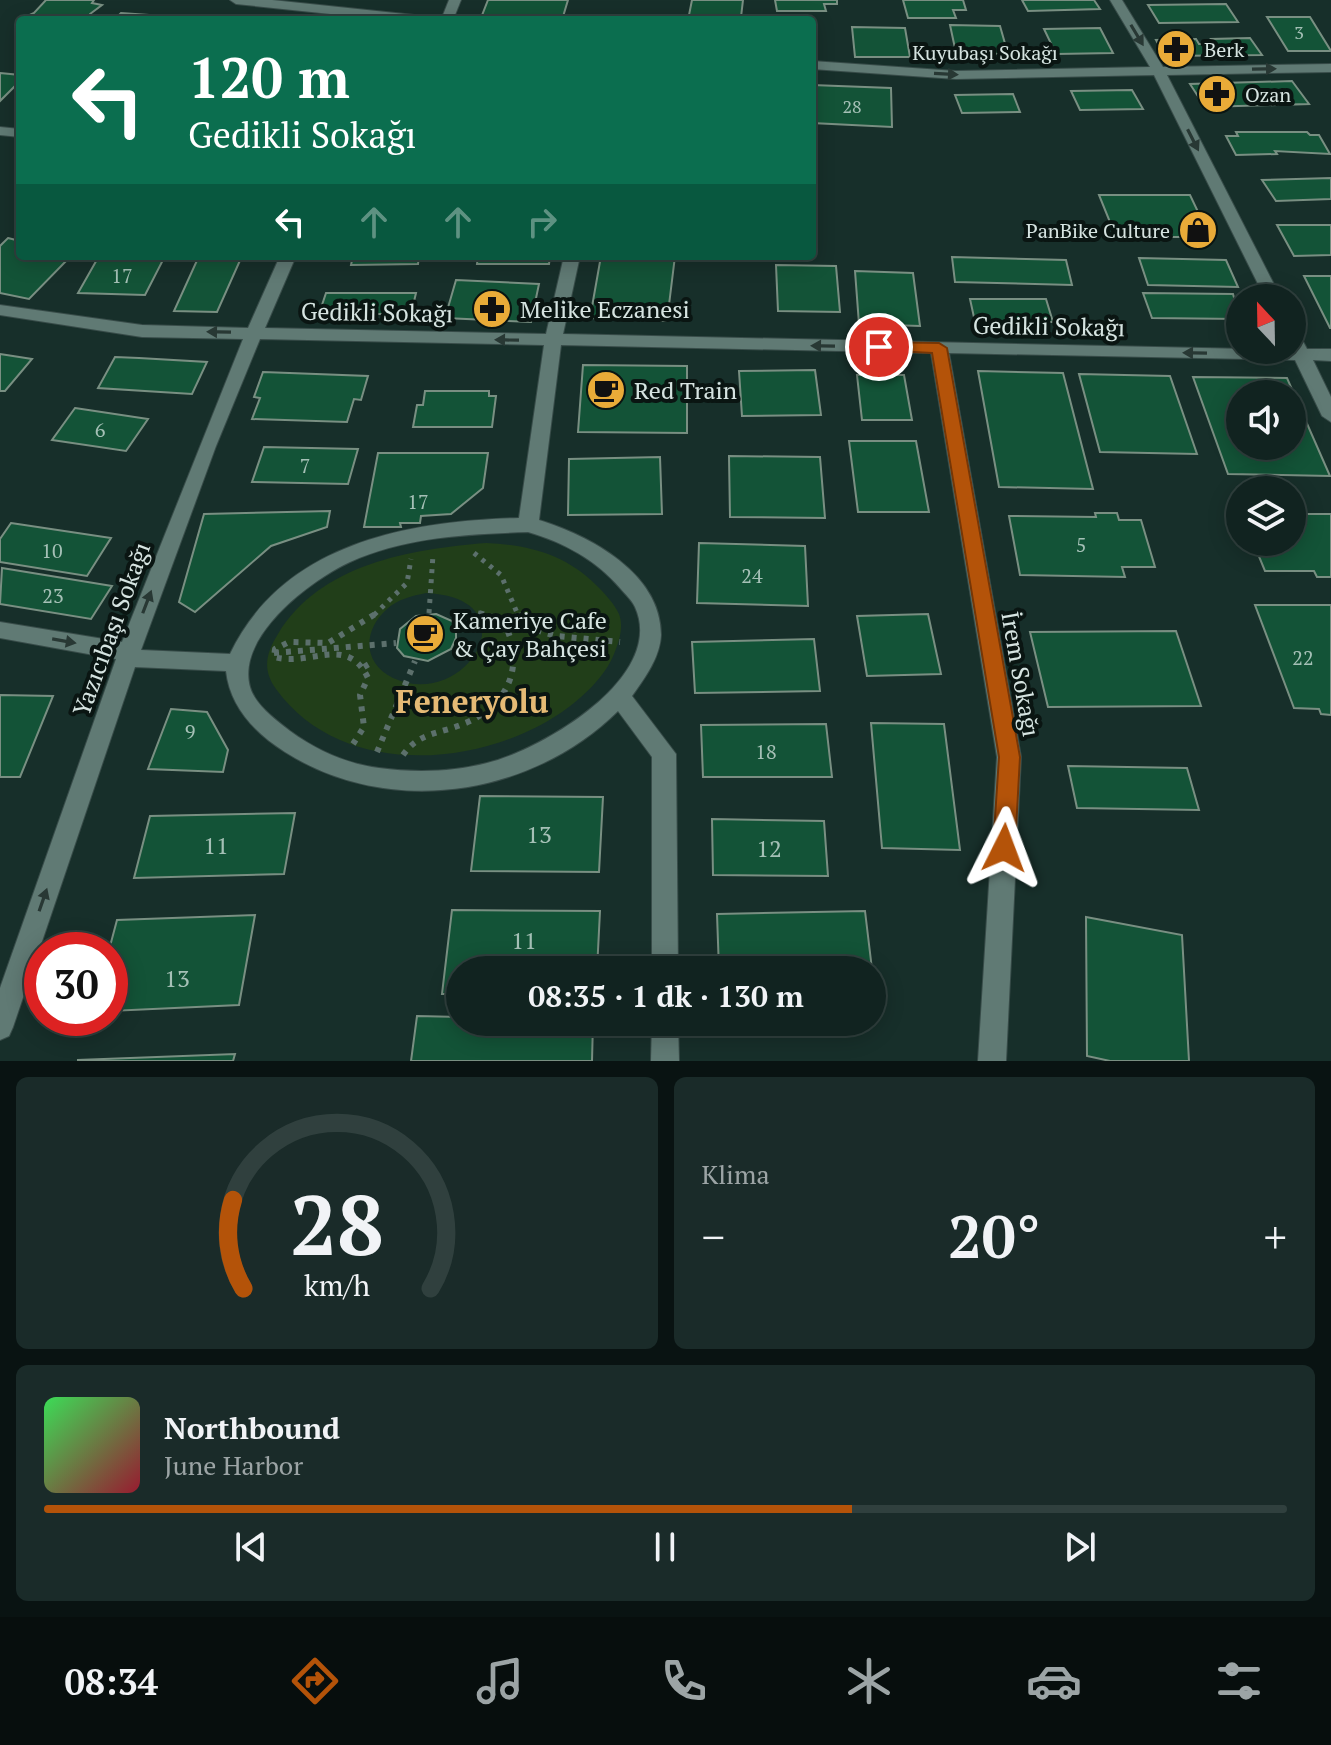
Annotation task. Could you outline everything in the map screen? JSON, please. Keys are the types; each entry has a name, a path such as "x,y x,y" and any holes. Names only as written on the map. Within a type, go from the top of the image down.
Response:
{"street":[{"path":"236,0 383,16"},
{"path":"1116,0 1158,70 1266,284"},
{"name":"Kuyubaşı Sokağı","path":"816,65 956,75 1331,68"},
{"name":"Yazıcıbaşı Sokağı","path":"0,1027 127,655 253,333 286,260"},
{"path":"528,525 553,341 571,260"},
{"name":"Gedikli Sokağı","path":"0,310 142,331 1226,353"},
{"name":"İrem Sokağı","path":"939,348 1009,757 992,1061"},
{"name":"Gedikli Sokağı","path":"1306,354 1331,355"},
{"path":"1306,364 1331,416"},
{"path":"528,525 570,540 615,569 647,610 649,641 637,672 620,697 562,743 528,760 491,773 452,780 378,778 327,764 290,745 268,726 240,688 240,661 258,624 297,582 346,555 403,538 462,527 528,525"},
{"path":"0,630 127,655 240,661"},
{"path":"620,697 664,754 665,956"},
{"path":"665,1036 665,1061"}],"path":[{"path":"327,764 353,744 364,727 360,695 368,678 364,667 340,654 325,653 287,662 274,657 281,644 289,641 330,642 387,606 411,575 403,538 433,540 429,613"},
{"path":"464,547 482,557 507,582 521,628"},
{"path":"478,613 521,628 596,642 649,641"},
{"path":"378,778 420,736 464,724 499,701 517,668 513,636 504,623"},
{"path":"240,661 275,653 396,643"},
{"path":"364,667 374,661"},
{"path":"378,778 415,661"}],"green space":[{"path":"502,544 545,553 584,574 602,591 619,614 619,639 610,663 585,694 529,731 492,745 453,753 413,755 373,751 337,738 304,718 276,689 267,668 271,648 296,610 318,591 370,564 457,546","holes":["426,593 459,599 477,613 482,631 477,650 464,667 444,680 420,684 393,678 376,664 369,646 370,636 379,617 391,606 405,598"]}],"building":[{"path":"46,0 94,0 92,3 102,5 90,16 28,16"},
{"path":"488,0 568,0 563,16 482,16"},
{"path":"692,0 743,0 741,16 689,15"},
{"path":"775,0 837,0 837,4 824,4 826,11 777,11"},
{"path":"903,0 963,0 966,10 953,10 956,18 908,18"},
{"path":"1022,0 1094,0 1100,9 1028,11"},
{"path":"1226,4 1238,22 1159,23 1148,5"},
{"path":"121,13 165,16 118,16"},
{"path":"1267,17 1310,17 1331,51 1288,51"},
{"path":"950,25 1000,26 1008,54 956,53"},
{"path":"852,27 905,28 910,57 855,57"},
{"path":"1100,28 1113,53 1056,54 1044,29"},
{"path":"1250,38 1262,55 1165,56 1156,40 1196,39 1199,44 1214,44 1211,39"},
{"path":"0,73 16,75 16,85 0,101"},
{"path":"1292,81 1309,104 1205,107 1190,84"},
{"path":"816,85 891,88 892,127 816,123"},
{"path":"1132,90 1143,109 1080,110 1071,91"},
{"path":"1013,94 1020,112 962,113 955,95"},
{"path":"1236,132 1307,132 1319,135 1330,154 1275,151 1277,154 1236,155 1226,136 1238,136"},
{"path":"1331,178 1331,199 1276,201 1262,180"},
{"path":"1099,195 1190,195 1210,237 1116,237"},
{"path":"1277,225 1331,225 1331,255 1294,256"},
{"path":"8,238 16,240 16,260 67,260 29,299 0,293 0,246"},
{"path":"952,257 1066,260 1072,285 955,282"},
{"path":"1139,258 1226,260 1237,284 1226,284 1226,287 1148,285"},
{"path":"97,260 163,260 145,295 78,293"},
{"path":"197,260 240,260 217,312 174,311"},
{"path":"352,260 418,260 418,264 351,265"},
{"path":"478,260 550,260 549,264 477,264"},
{"path":"600,260 675,260 667,321 590,318"},
{"path":"776,265 836,266 840,312 778,311"},
{"path":"855,271 913,273 920,326 859,324"},
{"path":"1304,276 1331,276 1331,328 1330,328"},
{"path":"456,280 539,284 531,322 445,318"},
{"path":"326,293 416,293 411,314 319,314"},
{"path":"1143,293 1226,294 1226,319 1152,318"},
{"path":"970,299 1046,299 1053,322 975,322"},
{"path":"0,354 32,359 5,391 0,391"},
{"path":"115,357 207,362 192,394 98,388"},
{"path":"583,365 687,366 687,433 578,432"},
{"path":"815,370 821,415 742,416 739,371"},
{"path":"978,371 1063,373 1093,489 999,487"},
{"path":"263,372 368,376 361,400 354,399 347,422 252,419 260,398 254,397"},
{"path":"1079,374 1170,376 1197,454 1100,452"},
{"path":"857,375 904,375 912,420 862,420"},
{"path":"1193,377 1287,378 1226,380 1226,460 1306,460 1306,421 1330,476 1228,474"},
{"path":"425,391 489,391 489,396 496,396 492,427 413,427 417,405 423,405"},
{"path":"75,408 148,419 126,451 52,440"},
{"path":"849,441 916,441 929,512 858,512"},
{"path":"264,447 358,449 348,484 252,482"},
{"path":"378,453 488,453 483,488 451,514 421,516 420,523 400,523 401,527 364,527"},
{"path":"729,456 820,457 825,518 730,517"},
{"path":"660,457 662,514 568,515 569,459"},
{"path":"330,511 327,527 271,546 195,612 179,602 204,514"},
{"path":"1095,513 1117,513 1119,520 1141,520 1155,567 1122,567 1125,577 1020,575 1009,516 1096,517"},
{"path":"1306,514 1331,514 1331,577 1317,577 1314,571 1265,571 1259,556 1306,556"},
{"path":"11,523 111,538 87,576 0,562 0,539"},
{"path":"699,543 805,546 808,606 697,603"},
{"path":"2,568 112,586 91,619 0,604"},
{"path":"1255,605 1331,605 1331,715 1321,714 1319,709 1294,708"},
{"path":"436,614 452,621 456,628 451,649 428,661 404,656 397,648 400,629 416,616"},
{"path":"928,614 941,674 867,676 857,616"},
{"path":"1176,631 1201,706 1048,707 1030,632"},
{"path":"814,639 820,691 695,693 692,642"},
{"path":"0,695 53,696 20,777 0,777"},
{"path":"171,709 207,712 228,750 223,772 148,769"},
{"path":"871,723 944,724 960,850 882,848"},
{"path":"826,724 832,777 703,777 701,725"},
{"path":"1068,766 1187,768 1199,810 1077,808"},
{"path":"480,796 603,797 599,872 471,871"},
{"path":"295,813 284,874 134,878 150,816"},
{"path":"712,819 824,821 828,876 713,875"},
{"path":"452,910 600,911 598,956 447,956"},
{"path":"865,911 870,956 718,956 717,914"},
{"path":"255,915 239,1005 128,1010 128,932 114,932 117,920"},
{"path":"1086,917 1182,935 1189,1061 1110,1061 1087,1056"},
{"path":"446,960 446,994 442,994"},
{"path":"417,1016 446,1017 446,1036 593,1036 592,1061 411,1061"},
{"path":"235,1054 233,1061 78,1061 78,1060"}],"place":[{"name":"Berk","path":"1176,49"},
{"name":"Ozan","path":"1217,94"},
{"name":"PanBike Culture","path":"1198,230"},
{"name":"Melike Eczanesi","path":"492,309"},
{"name":"Red Train","path":"606,390"},
{"name":"Kameriye Cafe & Çay Bahçesi","path":"425,634"}],"district":[{"name":"Feneryolu","path":"472,701"}],"route":[{"path":"879,347 939,348 1009,757 1004,848"}]}
